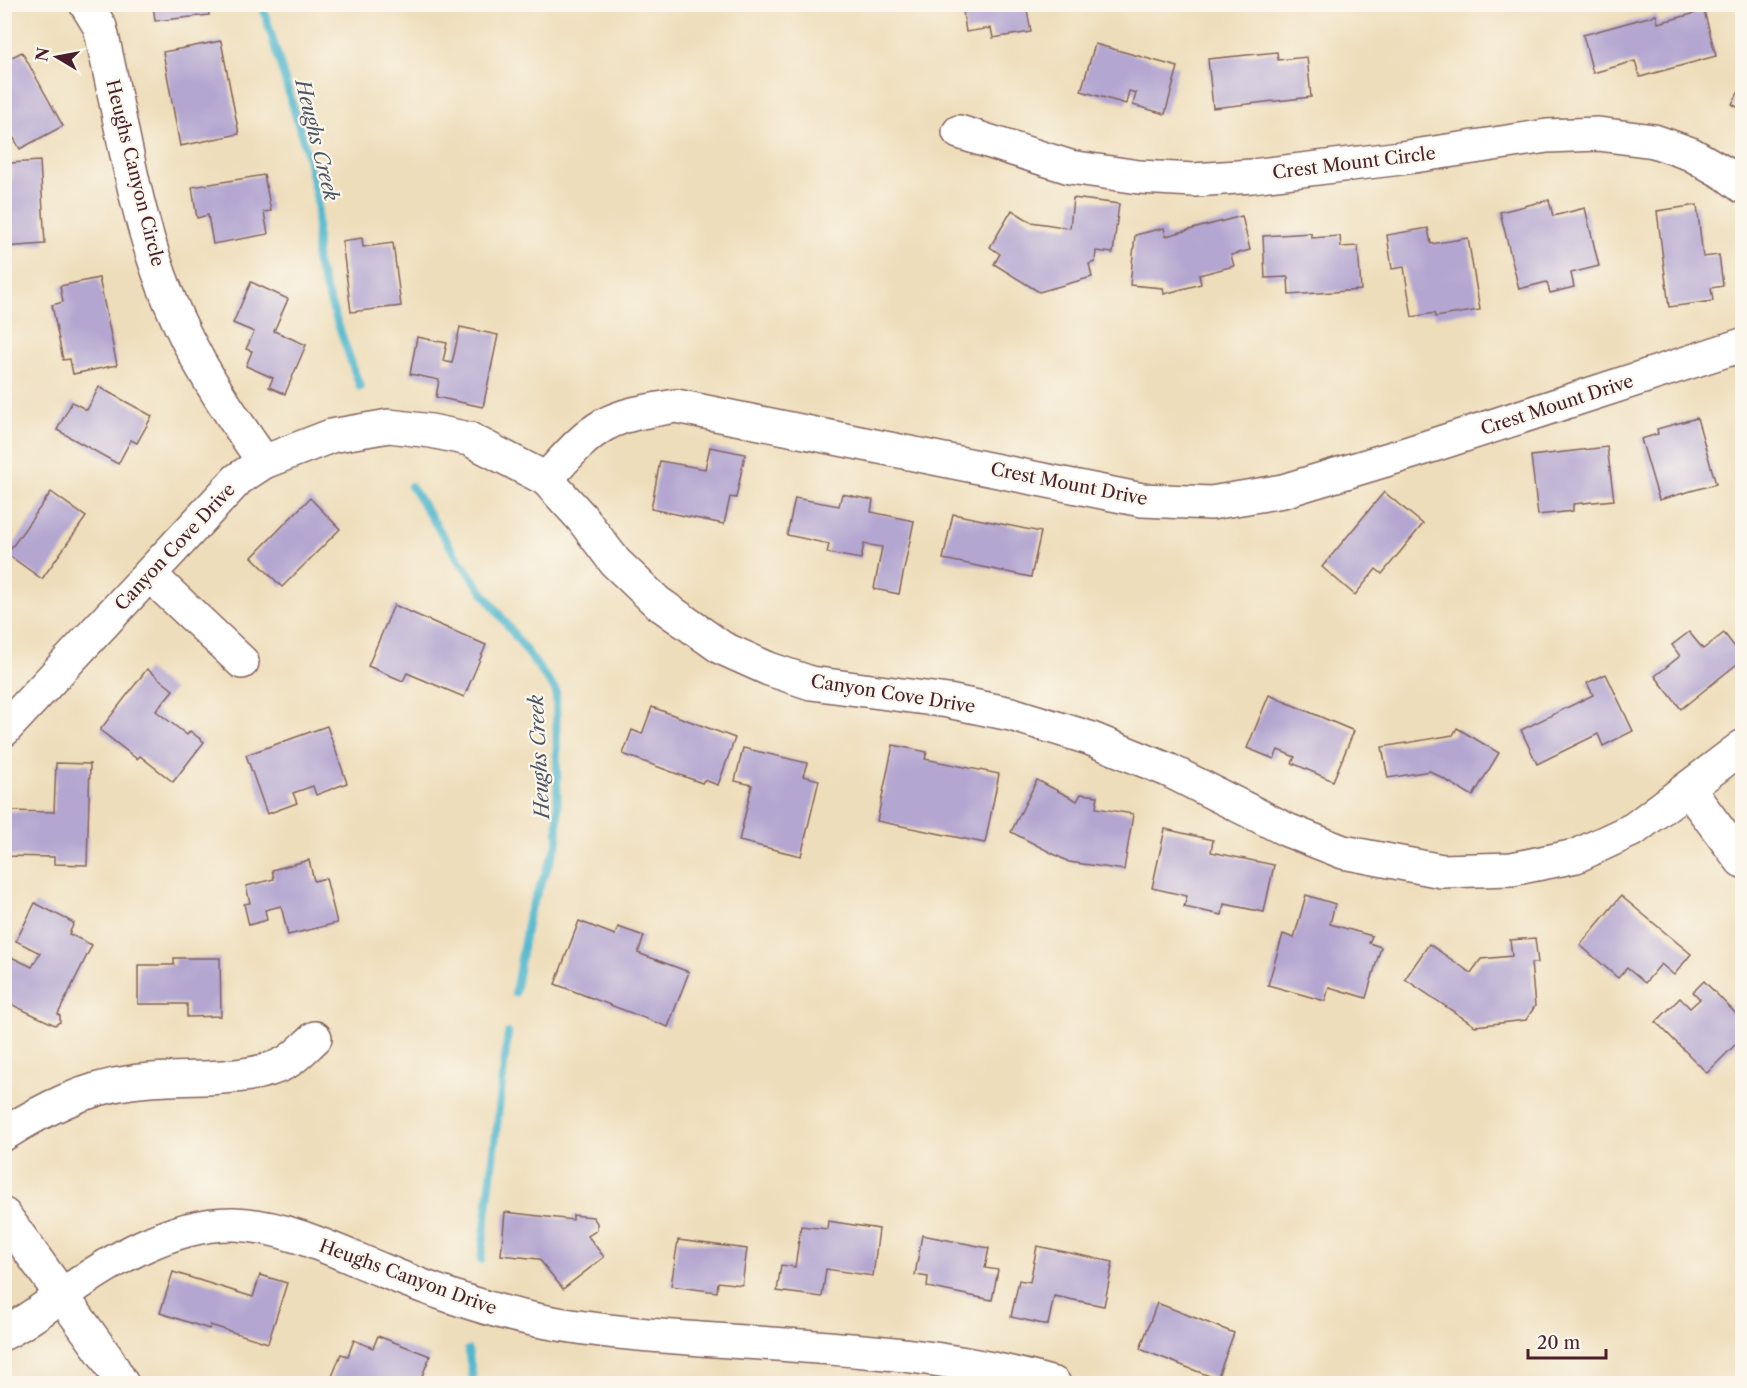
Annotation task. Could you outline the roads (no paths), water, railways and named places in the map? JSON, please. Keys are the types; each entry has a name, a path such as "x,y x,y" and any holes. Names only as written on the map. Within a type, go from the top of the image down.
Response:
{"street":[{"name":"Heughs Canyon Circle","path":"86,4 100,27 141,213 167,296 196,358 235,421 264,462"},
{"name":"Crest Mount Circle","path":"959,132 1070,167 1139,177 1194,180 1252,176 1401,159 1546,136 1598,134 1654,141 1691,154 1743,186"},
{"name":"Crest Mount Drive","path":"546,479 576,447 605,425 636,413 676,406 1130,498 1211,503 1283,491 1409,453 1743,345"},
{"name":"Canyon Cove Drive","path":"4,730 238,479 264,462 331,436 388,426 431,431 469,439 546,479 581,517 615,562 657,602 722,648 769,669 811,683 948,701 1011,714 1089,738 1168,770 1287,830 1343,852 1442,871 1512,869 1576,856 1634,829 1743,747"},
{"path":"150,574 242,662"},
{"path":"1688,789 1743,861"},
{"path":"4,1134 34,1116 87,1091 132,1082 252,1074 286,1062 315,1038"},
{"path":"4,1215 106,1357 122,1383"},
{"name":"Heughs Canyon Drive","path":"4,1333 25,1324 61,1296 146,1243 192,1229 234,1224 270,1229 306,1238 386,1272 465,1301 518,1316 613,1333 931,1357 1021,1374 1054,1383"}],"waterway":[{"name":"Heughs Creek","path":"262,4 306,150 318,205 316,261 360,387"},
{"name":"Heughs Creek","path":"411,486 459,560 556,691 558,842 529,913 515,993"},
{"name":"Heughs Creek","path":"481,1260 508,1033"},
{"name":"Heughs Creek","path":"468,1350 474,1384"}]}
